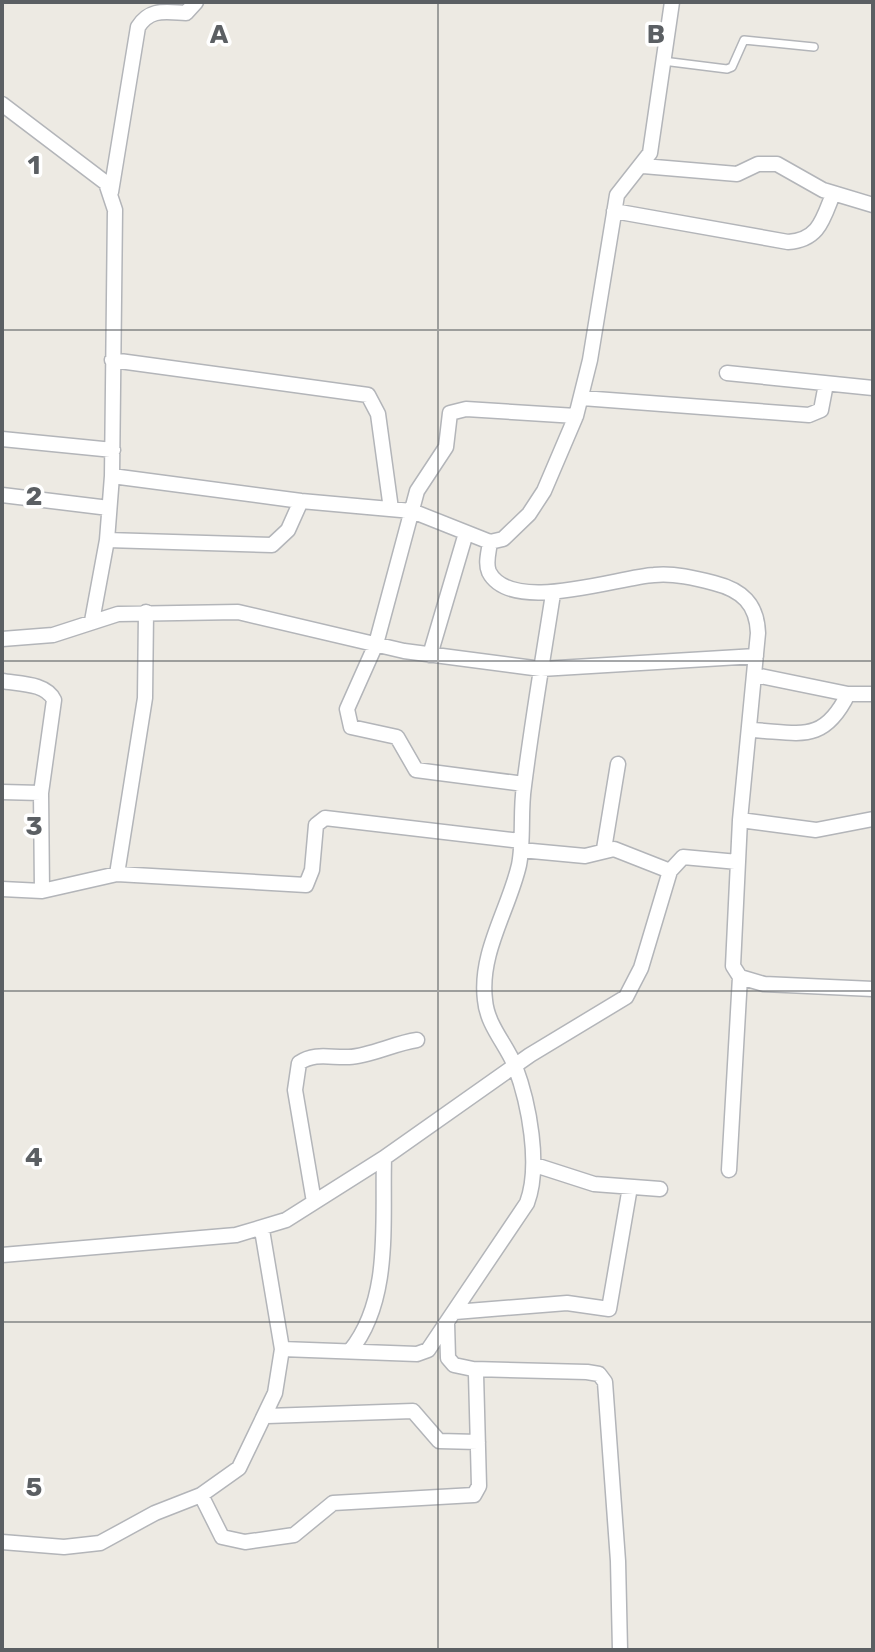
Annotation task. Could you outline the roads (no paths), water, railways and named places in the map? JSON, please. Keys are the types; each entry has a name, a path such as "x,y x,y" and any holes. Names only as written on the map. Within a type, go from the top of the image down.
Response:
{"street":[{"path":"92,621 107,540 112,476 115,210 111,192 138,27 145,16 154,12 186,13 196,2"},
{"path":"112,476 301,501 412,511 490,542 503,539 529,514 544,491 582,398 614,211 625,181 643,166 650,153 672,2"},
{"path":"2,104 91,169 111,192"},
{"path":"643,166 737,174 758,164 777,164 833,194 873,205"},
{"path":"614,211 788,242 801,241 817,231 833,194"},
{"path":"112,360 368,395 378,414 391,509"},
{"path":"727,373 873,388"},
{"path":"582,398 809,415 821,410 826,384"},
{"path":"524,784 416,770 397,737 351,727 347,709 376,644 421,481 442,457 450,413 466,409 576,416"},
{"path":"2,439 113,450"},
{"path":"2,495 109,508"},
{"path":"107,540 272,545 288,530 301,501"},
{"path":"430,655 466,533"},
{"path":"490,542 487,564 496,580 537,593 553,594 656,574 725,586 752,605 758,617 740,820 733,966 740,977 729,1170"},
{"path":"282,1349 417,1354 428,1350 527,1203 534,1185 535,1165 515,1067 491,1023 485,1001 485,981 521,846 524,784 553,594"},
{"path":"117,874 133,755 145,698 146,612"},
{"path":"2,639 53,635 118,614 238,612 430,655 541,669 756,656"},
{"path":"755,675 848,694 873,694"},
{"path":"2,681 43,688 50,692 54,700 41,793 42,891"},
{"path":"750,730 807,732 825,728 839,713 848,694"},
{"path":"604,849 618,764"},
{"path":"2,792 41,793"},
{"path":"2,889 42,891 117,874 306,885 312,870 316,825 325,818 585,856 604,849 625,852 670,871"},
{"path":"740,820 816,830 873,819"},
{"path":"2,1255 262,1230 384,1158 515,1067 626,997 641,968 670,871 683,857 738,862"},
{"path":"740,977 764,984 873,989"},
{"path":"314,1202 295,1090 299,1063 310,1056 354,1057 390,1044 417,1040"},
{"path":"350,1351 371,1318 376,1294 384,1158"},
{"path":"535,1165 594,1184 660,1189"},
{"path":"451,1317 567,1303 609,1309 630,1187"},
{"path":"2,1542 64,1547 100,1543 155,1513 201,1495 239,1468 267,1416 275,1393 282,1349 262,1230"},
{"path":"451,1317 448,1358 454,1365 473,1369 587,1372 599,1374 605,1382 618,1561 620,1650"},
{"path":"201,1495 222,1537 245,1542 294,1535 333,1503 474,1495 479,1486 473,1369"},
{"path":"267,1416 413,1411 439,1441 478,1442"}],"lane":[{"path":"663,61 727,69 732,67 744,40 814,47"}]}
